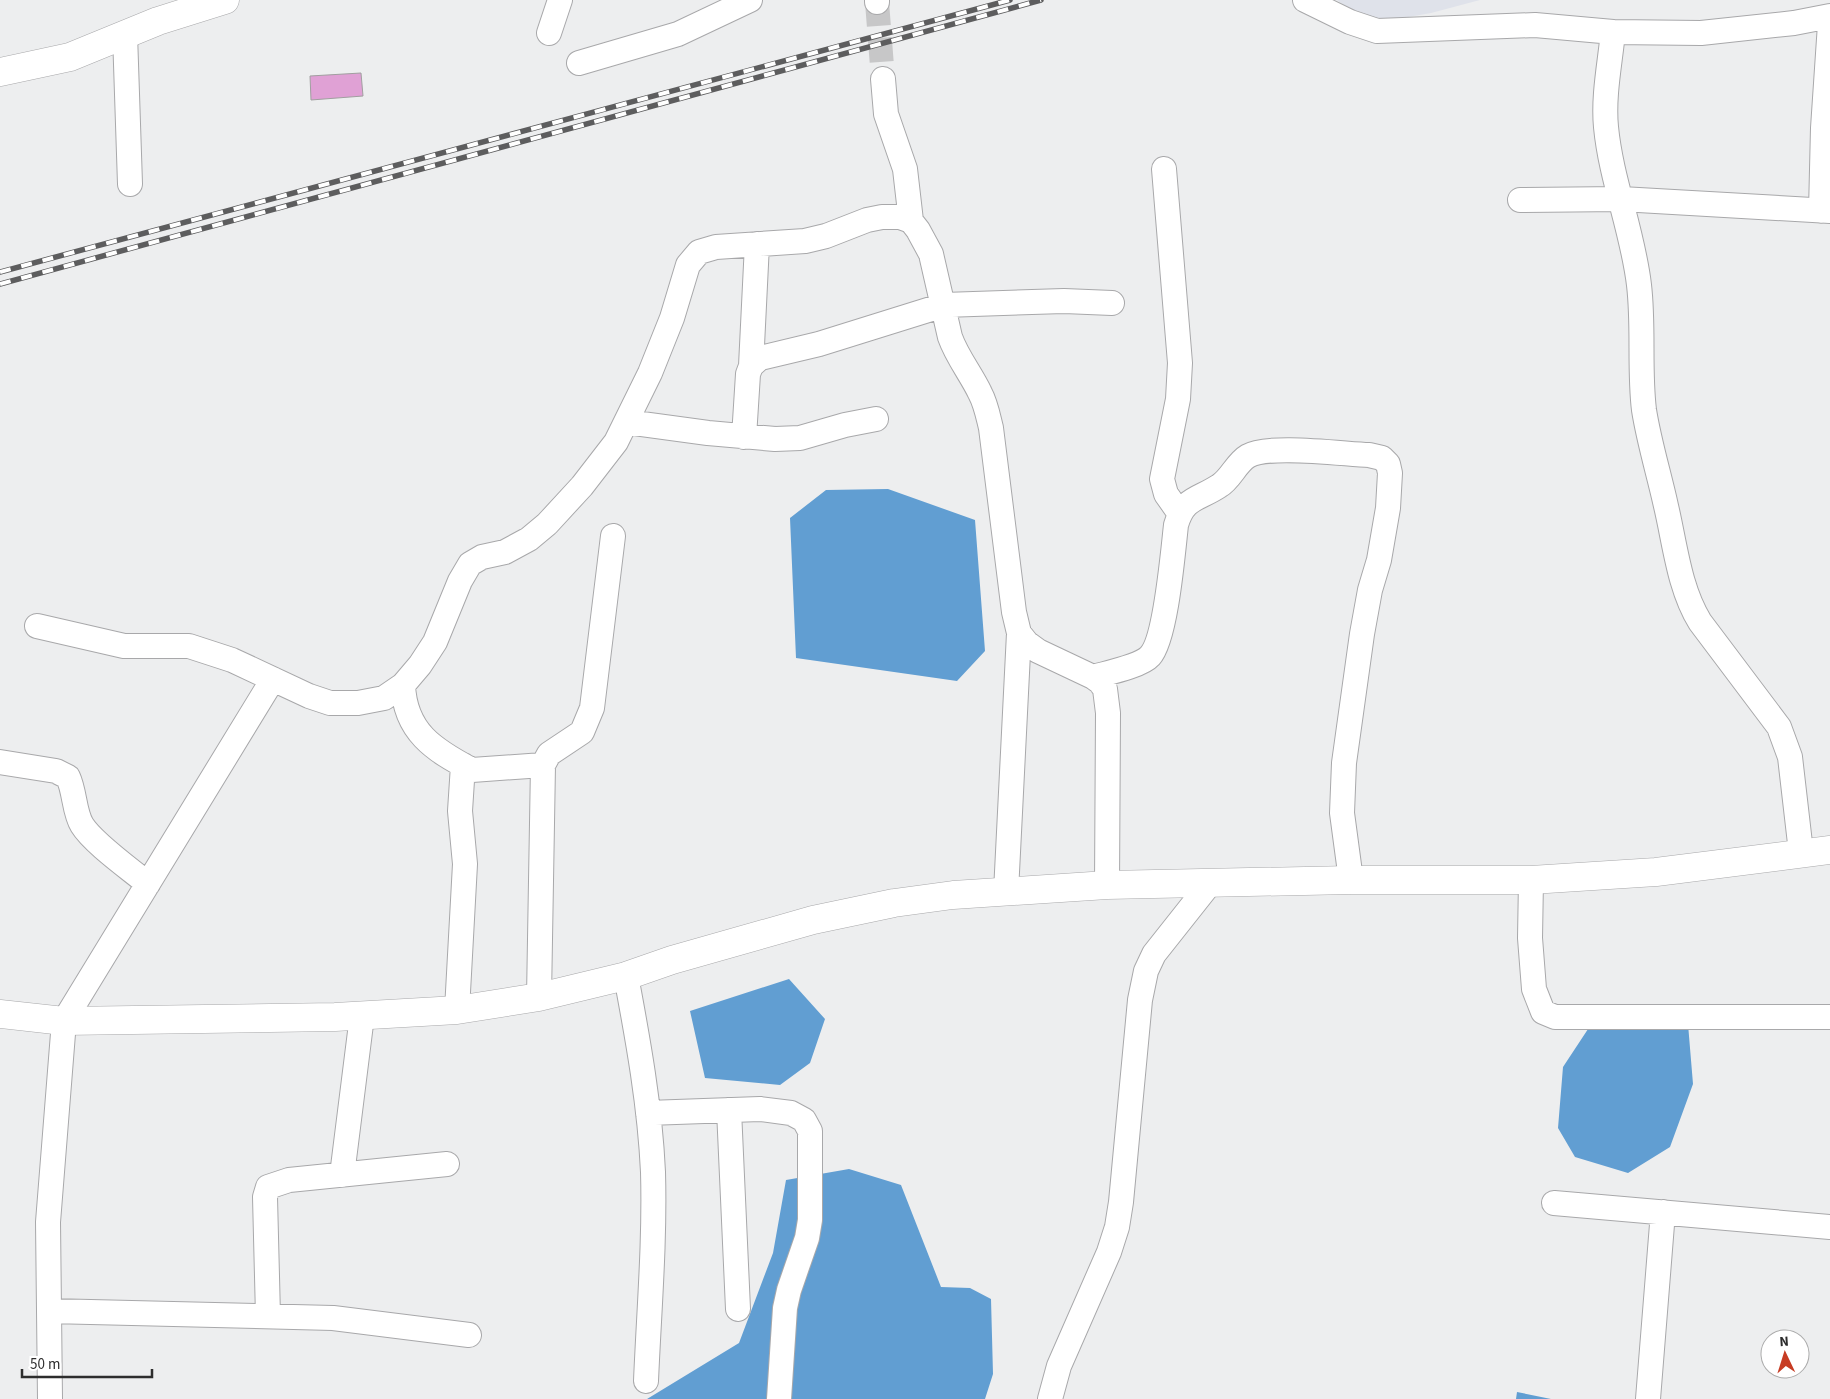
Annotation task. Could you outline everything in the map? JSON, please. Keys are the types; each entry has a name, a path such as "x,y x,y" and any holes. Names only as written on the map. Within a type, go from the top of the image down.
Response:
{"main road":[{"path":"0,72 70,57 158,21 225,0"},
{"path":"0,1014 64,1022 362,1016 457,1010 539,997 626,976 672,960 813,920 894,903 953,895 1107,885 1211,882 1531,880 1656,872 1801,852 1830,850"}],"street":[{"path":"549,33 560,0"},
{"path":"579,63 678,34 750,0"},
{"path":"1305,0 1350,22 1377,31 1535,25 1613,32 1701,33 1794,23 1830,16"},
{"path":"1520,200 1621,199 1825,211 1823,128 1830,24"},
{"path":"1613,32 1605,124 1609,152 1638,277 1642,308 1644,410 1691,607 1700,622 1779,727 1790,757 1801,852"},
{"path":"125,34 130,184"},
{"path":"883,79 886,114 890,130 905,168 911,221 931,254 944,304 950,337 986,408 990,428 1014,612 1019,633 1006,892"},
{"path":"1164,169 1180,370 1178,399 1162,479 1166,494 1180,514"},
{"path":"37,626 124,646 189,646 232,660 309,696 330,703 358,703 384,698 403,685 420,665 435,642 460,581 470,564 482,557 504,552 529,539 547,524 582,486 616,442 650,372 672,318 688,265 699,252 716,247 805,241 826,236 867,220 882,217 911,221"},
{"path":"752,366 757,244"},
{"path":"744,437 748,374 752,366 760,358 819,344 944,304 1064,301 1112,304"},
{"path":"627,422 774,439 800,438 845,425 876,419"},
{"path":"1093,677 1141,662 1150,657 1155,649 1160,632 1167,597 1176,525 1180,514 1193,498 1212,491 1222,484 1246,457 1257,451 1273,450 1382,458 1388,464 1390,473 1388,508 1379,560 1370,590 1362,634 1342,784 1342,813 1351,880"},
{"path":"539,997 543,765 549,754 582,732 592,708 613,536"},
{"path":"1019,633 1027,643 1038,651 1093,677 1105,689 1108,713 1107,885"},
{"path":"50,1399 48,1222 64,1022 273,679"},
{"path":"403,685 404,703 412,723 432,747 463,765 472,770 543,765"},
{"path":"0,762 56,771 68,777 74,789 77,813 82,825 93,839 148,884"},
{"path":"457,1010 465,864 460,811 463,765"},
{"path":"1531,880 1530,938 1534,989 1543,1012 1555,1017 1830,1017"},
{"path":"1050,1399 1059,1366 1109,1252 1117,1227 1140,1000 1146,971 1154,954 1211,882"},
{"path":"626,976 641,1056 653,1172 653,1229 646,1381"},
{"path":"342,1175 362,1016"},
{"path":"648,1113 729,1110 791,1113 804,1120 810,1132 810,1220 808,1238 789,1290 785,1308 779,1399"},
{"path":"729,1110 738,1309"},
{"path":"268,1316 265,1196 268,1187 289,1180 448,1164"},
{"path":"1554,1203 1830,1227"},
{"path":"1648,1399 1663,1212"},
{"path":"49,1311 333,1318 469,1335"}],"shaded area":[{"path":"1337,0 1480,0 1431,13 1391,20 1361,19"}],"water":[{"path":"888,489 975,520 985,651 957,681 796,658 790,518 826,490"},
{"path":"789,979 825,1019 810,1063 780,1085 705,1078 690,1011"},
{"path":"1592,1023 1688,1024 1693,1084 1670,1147 1628,1173 1575,1157 1558,1128 1563,1067"},
{"path":"849,1169 901,1185 941,1287 970,1288 991,1299 993,1374 985,1399 647,1399 739,1343 773,1253 786,1180"},
{"path":"1517,1392 1551,1399 1516,1399"}],"building":[{"path":"361,73 363,96 311,100 310,76"}],"tunnel":[{"path":"877,2 883,79"}],"railway":[{"path":"0,272 1010,0"},
{"path":"0,284 1041,0"}]}
